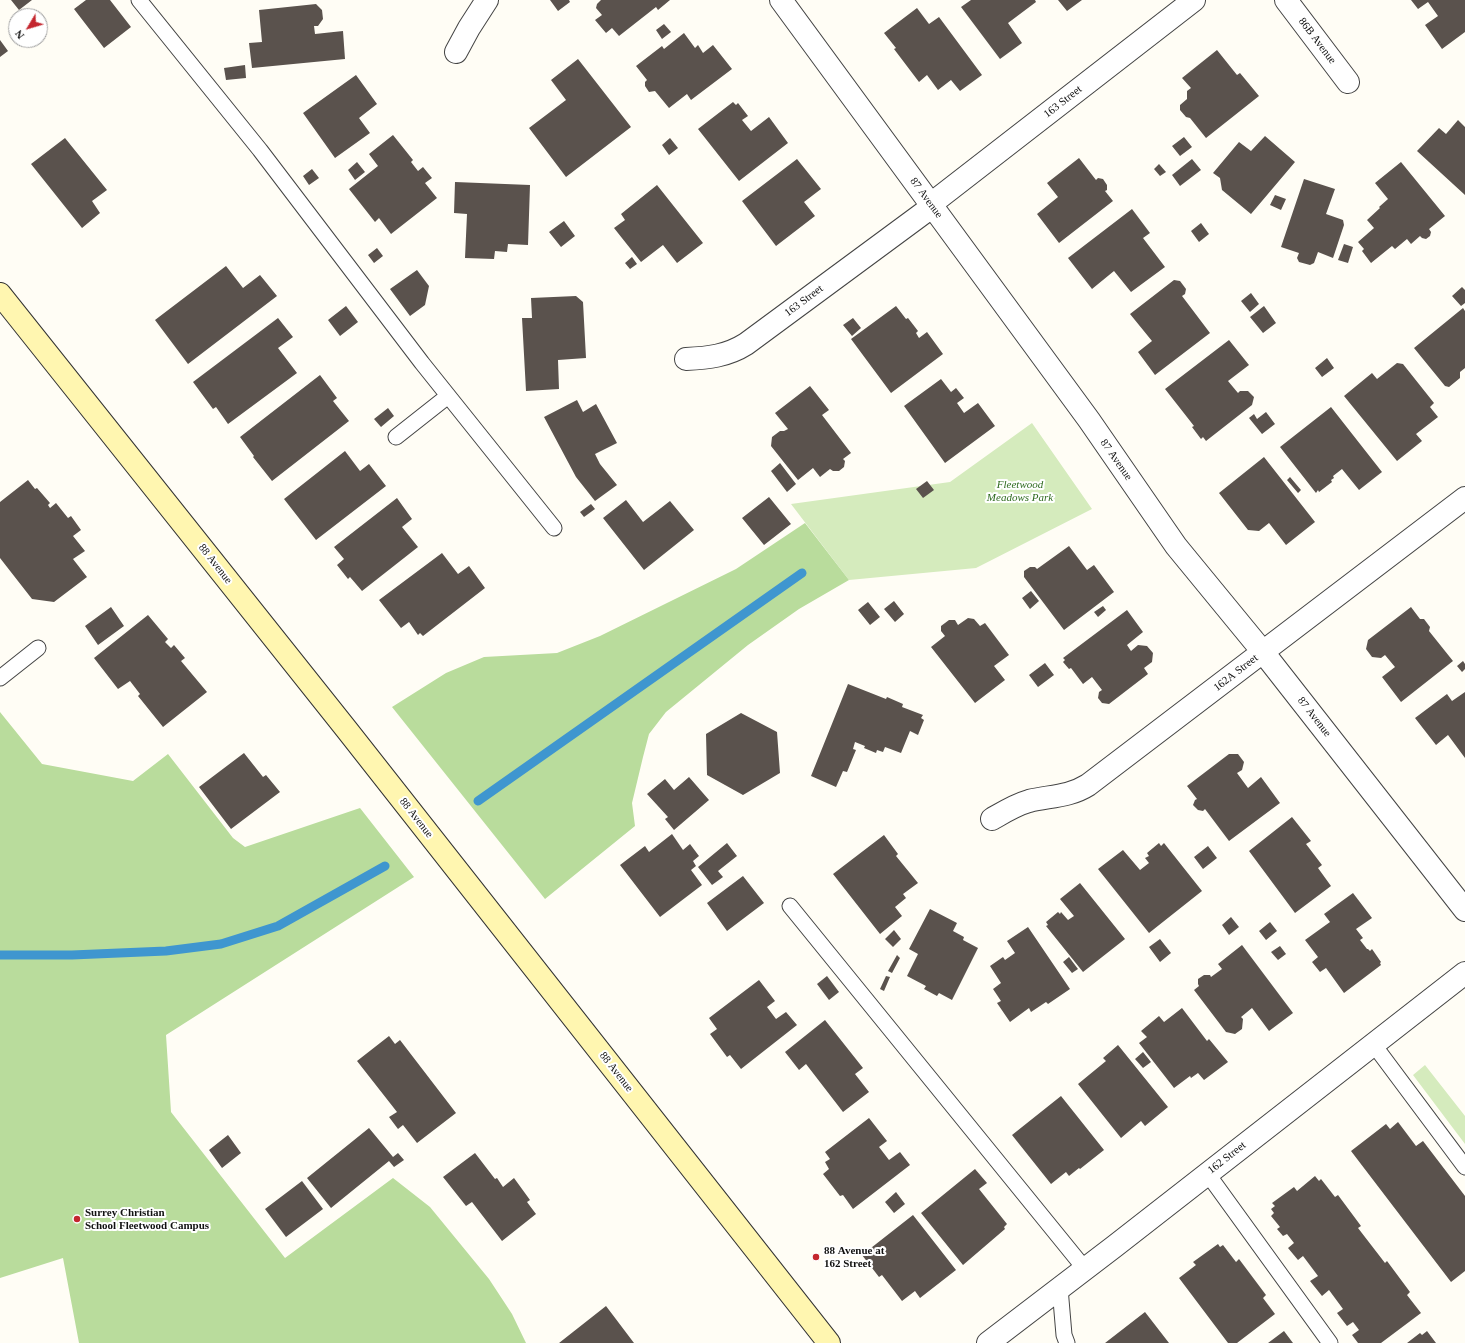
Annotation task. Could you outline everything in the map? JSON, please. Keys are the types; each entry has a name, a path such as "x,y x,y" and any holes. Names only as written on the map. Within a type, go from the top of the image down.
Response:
{"main road":[{"name":"88 Avenue","path":"0,294 347,730 829,1343"}],"street":[{"path":"456,52 487,0"},
{"name":"87 Avenue","path":"781,0 1089,420 1167,534 1263,652 1465,910"},
{"name":"163 Street","path":"686,359 709,358 725,354 746,344 932,205 1194,0"},
{"name":"86B Avenue","path":"1286,0 1348,82"},
{"name":"162A Street","path":"992,819 1013,807 1027,802 1070,794 1088,786 1465,498"},
{"name":"162 Street","path":"994,1342 1060,1288 1465,973"}],"lane":[{"path":"139,0 260,150 448,396 554,528"},
{"path":"396,436 448,396"},
{"path":"0,678 38,648"},
{"path":"790,906 1085,1269"},
{"path":"1374,1045 1465,1167"},
{"path":"1207,1173 1330,1343"},
{"path":"1060,1288 1064,1335 1067,1343"}],"green space":[{"name":"Fleetwood Meadows Park","path":"1032,423 1092,509 976,568 849,580 791,504 950,482"},
{"path":"805,523 849,580 799,609 748,645 666,712 649,734 632,803 635,826 545,899 392,707 446,673 484,657 557,653 600,636 736,569"},
{"path":"0,712 42,764 133,781 168,754 233,838 245,847 360,808 414,877 166,1035 171,1112 285,1258 393,1178 430,1207 489,1279 512,1314 526,1343 79,1343 63,1258 0,1278"},
{"path":"1425,1065 1465,1116 1465,1144 1413,1075"}],"building":[{"path":"11,0 32,0 22,8 17,8"},
{"path":"86,0 110,0 131,27 104,48 74,9"},
{"path":"550,0 569,0 570,2 558,11"},
{"path":"601,0 670,0 658,10 656,7 619,36 612,28 606,33 595,20 602,15 596,8 597,4"},
{"path":"971,0 1035,0 1036,2 1008,23 1022,43 1000,59 961,7"},
{"path":"1058,0 1082,0 1067,11"},
{"path":"1411,0 1465,0 1465,32 1442,49 1425,25 1438,16 1428,2 1418,9"},
{"path":"316,4 322,10 323,19 318,26 314,26 315,34 343,31 345,59 252,68 249,43 262,42 259,10"},
{"path":"917,8 929,24 939,17 982,75 960,91 951,80 938,90 927,75 919,82 884,33"},
{"path":"664,24 671,32 662,39 656,30"},
{"path":"684,33 695,48 698,45 703,53 713,45 732,69 691,100 687,94 669,108 655,91 649,92 645,86 645,82 647,80 636,66 662,46 664,49"},
{"path":"0,40 8,51 0,57"},
{"path":"1217,50 1237,75 1240,73 1259,96 1206,138 1190,118 1186,117 1180,110 1180,105 1187,99 1187,91 1191,88 1182,78"},
{"path":"578,59 631,127 566,177 529,128 566,100 551,80"},
{"path":"245,65 246,78 226,80 224,68"},
{"path":"356,75 377,104 359,118 370,133 335,158 303,113"},
{"path":"733,102 736,105 738,103 748,116 742,120 751,131 769,117 788,143 739,181 698,129"},
{"path":"1458,120 1465,127 1465,195 1417,151 1439,128 1446,134"},
{"path":"393,135 413,160 411,162 418,171 423,167 432,178 425,183 437,198 391,234 379,218 375,222 349,189 378,166 369,154"},
{"path":"1265,136 1295,162 1251,214 1222,190 1220,178 1213,173 1239,142 1251,151"},
{"path":"1184,137 1192,147 1180,156 1172,146"},
{"path":"65,138 107,190 92,201 100,213 82,228 31,164"},
{"path":"670,138 678,148 669,155 662,145"},
{"path":"1079,158 1096,180 1098,178 1103,179 1107,185 1107,190 1105,191 1113,201 1059,243 1037,214 1058,197 1047,183"},
{"path":"797,159 821,189 804,202 815,216 776,246 742,201"},
{"path":"1192,159 1201,170 1180,186 1172,175"},
{"path":"357,162 365,172 355,180 348,170"},
{"path":"1401,162 1445,216 1429,229 1431,232 1430,236 1426,239 1420,236 1411,244 1407,239 1395,249 1392,246 1371,263 1362,251 1364,249 1358,242 1374,228 1367,220 1388,199 1375,183"},
{"path":"1159,164 1166,172 1160,176 1154,169"},
{"path":"312,169 319,178 309,185 303,176"},
{"path":"1304,179 1335,189 1326,214 1343,220 1344,225 1333,258 1318,252 1314,263 1310,265 1299,262 1297,258 1299,253 1281,247"},
{"path":"455,182 530,185 528,245 508,244 507,252 495,251 494,259 465,258 467,214 454,213"},
{"path":"657,185 703,243 677,263 663,245 641,262 614,228 625,220 621,214"},
{"path":"1275,195 1286,199 1281,210 1270,205"},
{"path":"1132,209 1150,233 1143,238 1165,267 1131,292 1114,271 1092,289 1068,258"},
{"path":"564,221 575,236 561,247 549,232"},
{"path":"1201,223 1209,234 1199,242 1191,231"},
{"path":"1344,244 1353,247 1348,263 1338,260"},
{"path":"377,248 383,256 374,263 368,255"},
{"path":"632,257 637,264 630,269 625,263"},
{"path":"226,266 243,288 260,275 277,296 188,364 155,320"},
{"path":"417,270 429,286 425,305 410,316 390,289"},
{"path":"1174,280 1180,281 1186,289 1185,294 1182,296 1210,333 1155,375 1138,352 1152,341 1130,314"},
{"path":"1462,287 1465,290 1465,303 1461,306 1452,296"},
{"path":"1251,293 1259,304 1250,312 1241,301"},
{"path":"576,296 583,302 586,358 558,360 559,389 526,391 522,318 532,318 531,298"},
{"path":"346,306 358,322 340,336 328,320"},
{"path":"896,306 918,331 916,333 919,338 927,332 943,354 891,393 851,339"},
{"path":"1264,306 1276,323 1263,333 1250,317"},
{"path":"1463,308 1465,311 1465,368 1460,372 1460,378 1449,387 1445,386 1414,348"},
{"path":"278,318 293,337 278,348 297,373 228,424 216,407 213,409 193,382"},
{"path":"853,318 861,328 852,336 843,325"},
{"path":"1229,340 1249,365 1228,381 1238,393 1240,391 1248,391 1254,397 1252,405 1206,441 1203,437 1201,439 1192,427 1194,426 1165,389"},
{"path":"1327,358 1334,368 1322,377 1315,368"},
{"path":"1397,363 1403,364 1434,403 1430,407 1438,417 1416,434 1422,441 1397,461 1344,396 1372,373 1377,379"},
{"path":"320,375 337,398 333,401 349,421 272,481 253,457 254,456 240,437"},
{"path":"941,379 951,392 956,388 964,398 957,403 964,413 978,403 995,426 945,463 904,406"},
{"path":"810,386 829,410 822,415 851,453 843,459 845,461 844,467 839,471 833,471 830,469 820,477 813,468 798,480 771,446 772,437 780,431 788,429 775,413"},
{"path":"577,400 583,412 596,404 617,443 595,454 600,464 617,485 595,501 576,477 544,417"},
{"path":"1331,407 1382,472 1359,490 1342,469 1333,476 1334,478 1331,480 1332,482 1319,492 1318,490 1316,493 1280,447"},
{"path":"388,408 394,416 381,427 374,419"},
{"path":"1266,412 1275,424 1262,434 1249,418 1254,414 1257,419"},
{"path":"345,451 360,471 369,464 386,486 316,540 284,499"},
{"path":"1264,457 1315,522 1286,545 1269,523 1259,531 1248,530 1219,493"},
{"path":"780,463 796,484 787,492 771,471"},
{"path":"1290,477 1301,490 1298,493 1287,480"},
{"path":"28,480 50,503 48,505 50,508 56,503 68,518 71,516 81,530 73,536 85,551 73,559 87,577 54,602 32,599 0,558 0,502"},
{"path":"927,481 934,490 923,498 916,489"},
{"path":"769,497 791,524 764,545 742,518"},
{"path":"397,498 412,519 402,527 418,547 362,591 350,577 348,579 337,565 344,559 334,547"},
{"path":"626,500 643,522 670,501 694,530 644,570 603,518"},
{"path":"591,504 595,509 584,517 580,512"},
{"path":"1069,546 1087,570 1094,565 1114,592 1064,630 1024,577 1024,571 1030,567 1035,567 1037,569"},
{"path":"442,553 458,574 469,566 485,588 423,636 420,633 418,635 409,622 401,628 379,600"},
{"path":"1031,591 1039,601 1030,609 1022,598"},
{"path":"894,601 904,614 895,622 884,609"},
{"path":"868,602 880,617 870,625 858,610"},
{"path":"1103,606 1106,610 1098,617 1094,612"},
{"path":"111,607 124,626 98,645 85,626"},
{"path":"1411,607 1420,619 1424,619 1430,627 1429,631 1453,661 1401,702 1382,677 1395,667 1385,655 1381,658 1372,657 1366,649 1368,640"},
{"path":"1127,610 1143,632 1127,645 1131,651 1138,645 1147,646 1153,653 1152,662 1144,668 1148,674 1109,704 1102,703 1098,698 1099,692 1102,690 1092,677 1083,684 1071,668 1069,669 1063,662 1065,660 1063,658"},
{"path":"148,615 168,639 165,642 171,648 174,645 185,658 181,661 207,692 163,727 138,696 140,694 130,681 118,689 94,658"},
{"path":"968,618 974,619 980,626 985,623 1009,655 994,666 1005,680 975,703 931,647 945,636 941,631 941,626 949,620 955,620 958,625"},
{"path":"1463,661 1465,664 1465,669 1462,672 1457,666"},
{"path":"1045,663 1054,675 1038,687 1029,675"},
{"path":"848,684 903,704 902,707 923,715 921,718 924,720 918,735 910,731 901,753 885,747 883,752 877,750 876,753 855,742 853,749 856,750 847,772 843,771 836,787 811,776"},
{"path":"1465,692 1465,758 1448,735 1436,745 1415,718 1447,694 1452,701"},
{"path":"741,713 777,732 780,773 743,795 707,775 706,734"},
{"path":"244,753 263,777 266,775 280,792 231,829 199,787"},
{"path":"1229,754 1238,754 1244,762 1242,770 1237,773 1248,788 1261,777 1280,803 1229,841 1205,809 1203,811 1198,810 1193,805 1197,799 1187,786"},
{"path":"689,777 709,800 674,830 665,819 668,817 647,794 665,779 674,790"},
{"path":"1292,817 1311,841 1306,844 1322,865 1318,868 1331,886 1295,913 1249,851"},
{"path":"672,834 683,850 690,844 699,856 693,861 696,866 691,870 702,885 660,917 620,865 645,846 649,852"},
{"path":"884,835 898,854 896,856 918,883 903,894 906,898 895,907 902,916 880,934 833,874"},
{"path":"727,843 737,856 718,871 723,877 712,885 698,867"},
{"path":"1159,843 1161,846 1164,843 1202,891 1149,933 1098,869 1123,850 1140,870 1149,863 1145,858 1149,856 1147,853"},
{"path":"1208,846 1217,858 1203,869 1194,857"},
{"path":"743,876 764,903 727,931 707,903"},
{"path":"1080,883 1125,939 1083,972 1046,926 1048,925 1046,922 1058,912 1060,914 1061,912 1068,920 1074,916 1060,899"},
{"path":"1353,893 1372,918 1356,929 1363,938 1360,940 1367,949 1370,951 1372,949 1381,962 1381,965 1344,993 1326,968 1320,972 1312,962 1318,957 1305,940 1330,922 1324,914"},
{"path":"930,909 957,923 953,931 964,937 963,940 978,948 952,1000 939,993 937,996 924,989 926,986 907,976 918,954 909,949"},
{"path":"1231,917 1239,927 1229,935 1222,925"},
{"path":"1270,922 1277,931 1266,940 1259,931"},
{"path":"1028,927 1070,989 1048,1004 1046,1002 1031,1012 1029,1008 1010,1022 997,1003 1001,1001 993,989 1001,983 990,966 1003,957 1005,960 1015,953 1007,941"},
{"path":"894,930 901,939 893,947 885,939"},
{"path":"1160,939 1171,953 1160,962 1149,947"},
{"path":"1242,945 1293,1013 1269,1031 1252,1008 1241,1017 1243,1019 1242,1029 1235,1034 1226,1032 1194,990 1199,986 1198,979 1204,975 1210,975 1211,977 1222,969 1218,964"},
{"path":"1280,946 1286,954 1278,960 1271,952"},
{"path":"897,955 900,958 892,973 888,971"},
{"path":"1069,957 1078,969 1072,973 1063,962"},
{"path":"827,976 839,992 829,1000 817,984"},
{"path":"886,976 890,977 884,991 880,989"},
{"path":"759,980 775,1001 767,1007 776,1019 786,1012 797,1025 741,1069 730,1055 727,1057 710,1034 717,1029 709,1018"},
{"path":"1182,1008 1207,1041 1209,1039 1228,1062 1204,1080 1198,1073 1191,1078 1190,1076 1174,1088 1139,1043 1147,1037 1141,1031 1159,1016 1164,1022"},
{"path":"825,1020 863,1068 855,1074 869,1092 843,1112 806,1064 799,1070 785,1052"},
{"path":"389,1036 395,1044 400,1040 456,1113 417,1143 403,1125 398,1129 389,1117 397,1112 357,1061"},
{"path":"1118,1045 1168,1107 1145,1126 1141,1121 1121,1138 1078,1084 1106,1061 1103,1058"},
{"path":"1143,1052 1151,1062 1143,1068 1135,1059"},
{"path":"1061,1096 1104,1150 1080,1169 1079,1168 1069,1176 1066,1172 1051,1184 1012,1135"},
{"path":"869,1118 887,1141 879,1147 889,1160 900,1152 910,1165 853,1209 843,1195 840,1196 823,1174 829,1169 825,1162 830,1159 825,1152"},
{"path":"1398,1122 1416,1146 1423,1141 1465,1196 1465,1271 1451,1282 1351,1151 1386,1124 1390,1129"},
{"path":"369,1128 393,1157 398,1153 404,1160 394,1167 389,1161 331,1208 307,1178"},
{"path":"228,1135 241,1153 222,1168 209,1150"},
{"path":"475,1153 503,1187 514,1178 530,1200 527,1202 536,1214 502,1241 472,1202 466,1206 443,1177"},
{"path":"975,1169 987,1183 979,1189 1007,1224 1004,1227 1005,1229 963,1265 921,1213"},
{"path":"1315,1176 1319,1181 1321,1179 1335,1197 1338,1195 1361,1226 1358,1228 1385,1263 1387,1261 1410,1292 1407,1295 1421,1313 1381,1343 1358,1343 1352,1335 1359,1330 1353,1322 1347,1326 1337,1313 1343,1309 1329,1290 1322,1296 1310,1281 1318,1276 1303,1256 1298,1260 1288,1248 1294,1243 1287,1234 1283,1236 1277,1229 1280,1227 1271,1216 1274,1213 1271,1209 1275,1206 1272,1203 1294,1187 1297,1191"},
{"path":"302,1181 323,1209 286,1237 265,1209"},
{"path":"896,1192 905,1204 894,1213 885,1202"},
{"path":"913,1215 956,1270 920,1298 915,1291 902,1301 882,1275 879,1277 862,1255"},
{"path":"1218,1244 1220,1247 1223,1245 1236,1262 1239,1259 1266,1295 1263,1298 1275,1314 1237,1343 1228,1343 1179,1278 1196,1265 1193,1262"},
{"path":"606,1306 634,1343 559,1343"},
{"path":"1145,1312 1169,1343 1105,1343"},
{"path":"1284,1331 1293,1343 1268,1343"},
{"path":"1427,1331 1436,1343 1407,1343 1420,1333 1422,1335"}],"waterway":[{"path":"478,801 802,573"},
{"path":"0,955 72,955 166,951 221,944 278,926 385,866"}],"place":[{"name":"Surrey Christian School Fleetwood Campus","path":"77,1219"},
{"name":"88 Avenue at 162 Street","path":"816,1257"}]}
